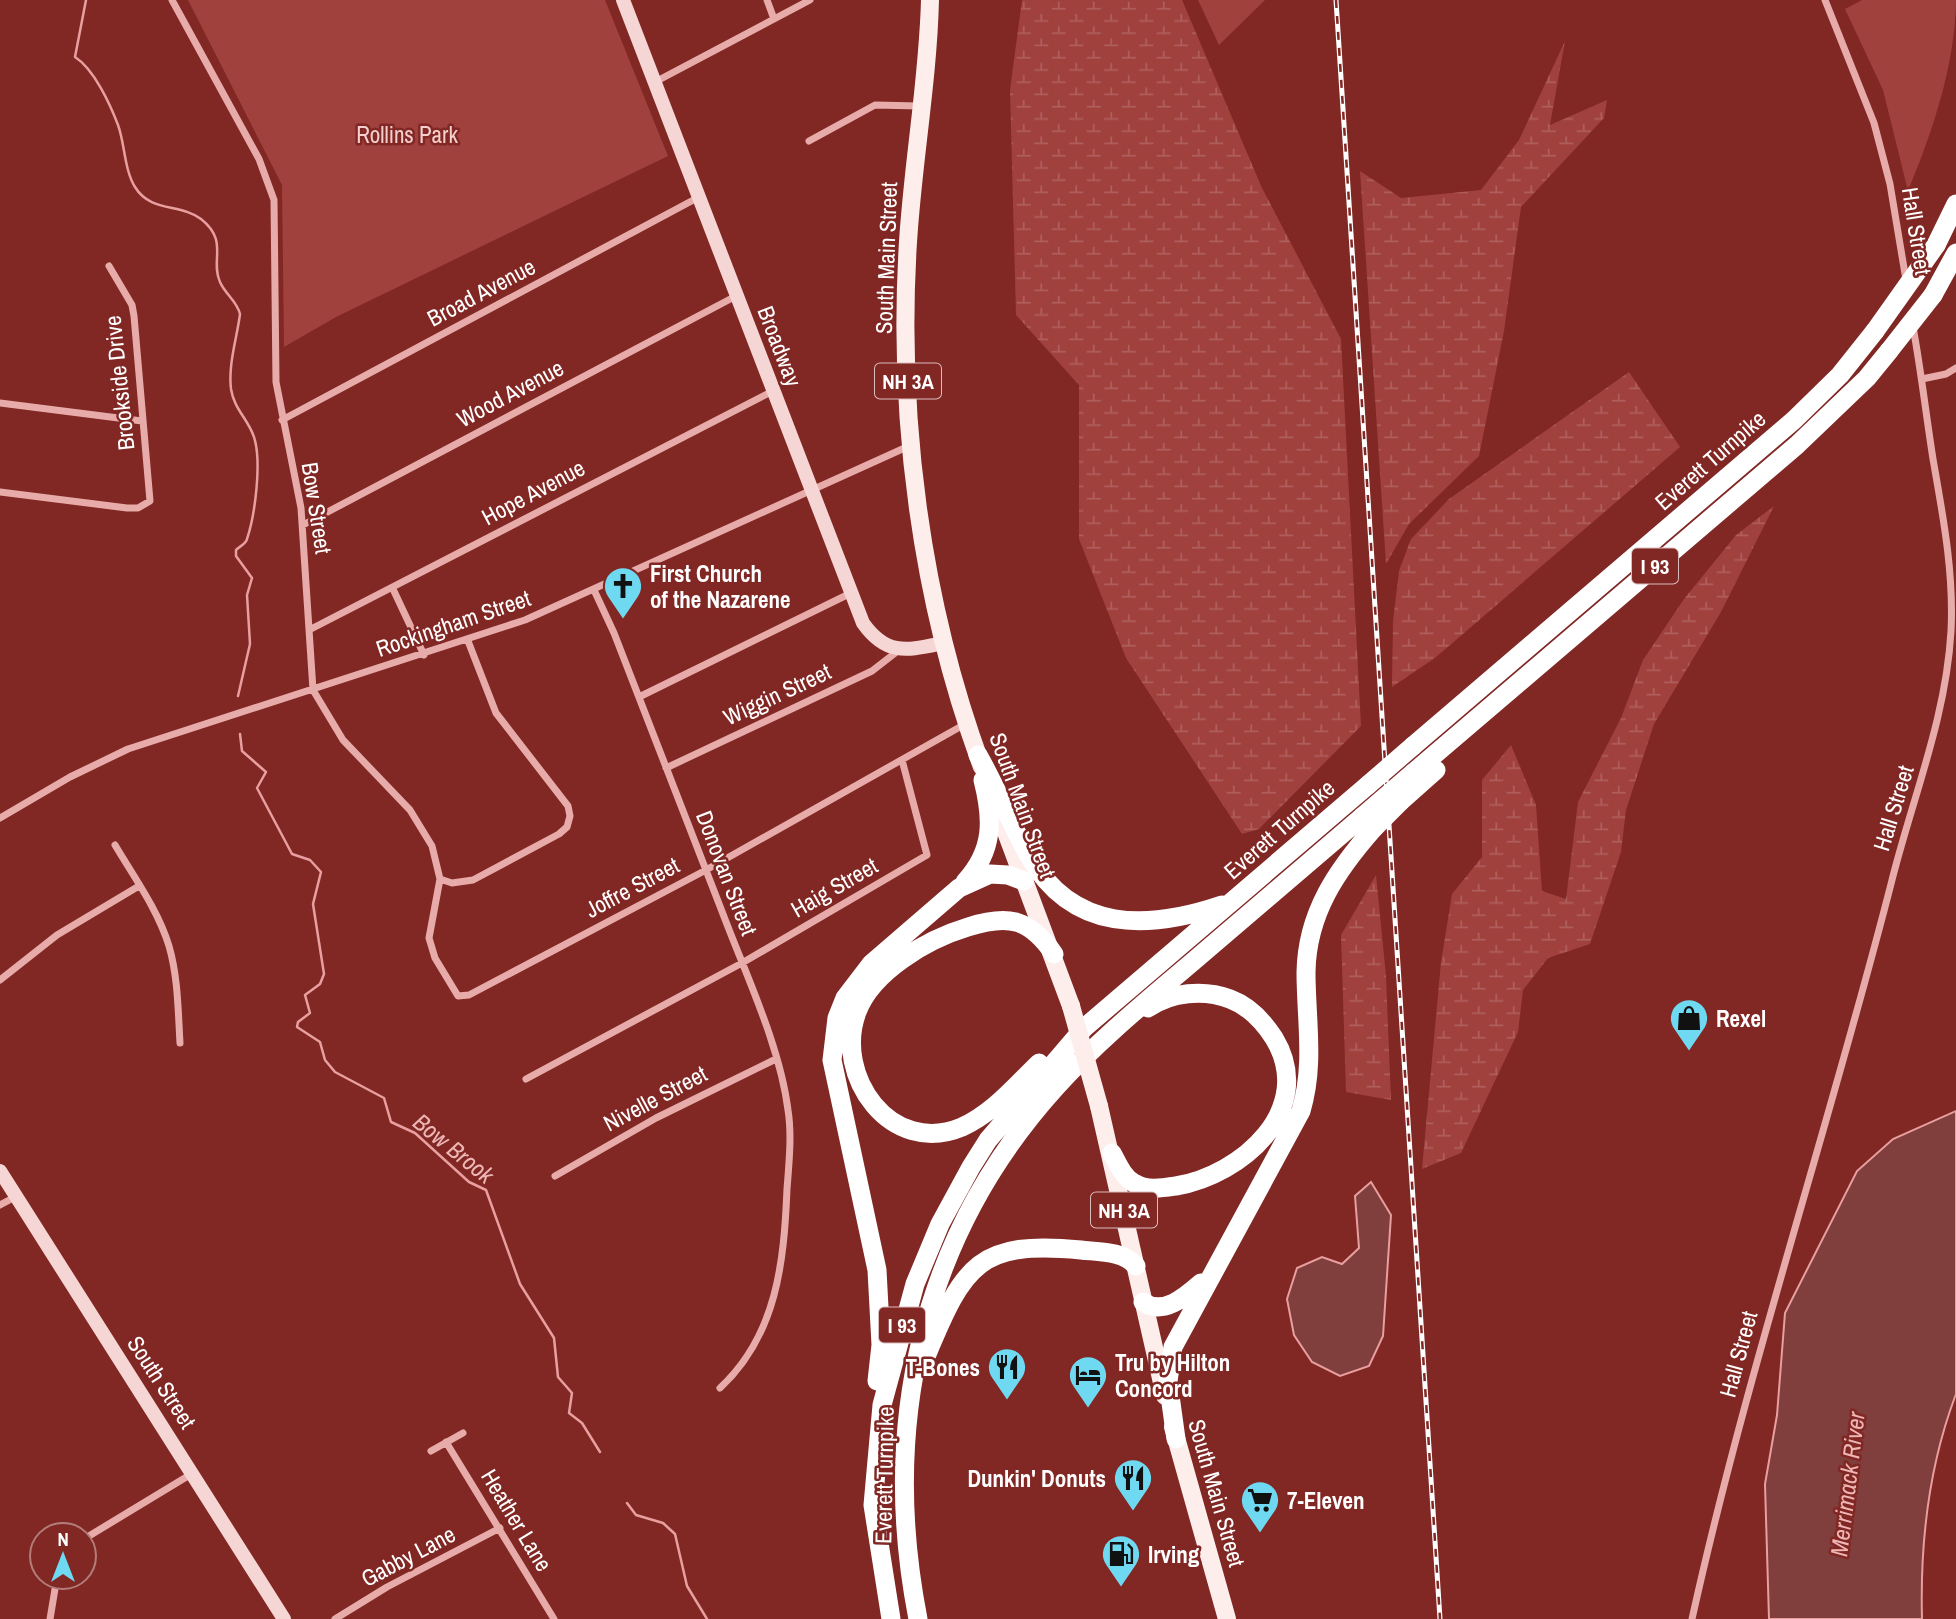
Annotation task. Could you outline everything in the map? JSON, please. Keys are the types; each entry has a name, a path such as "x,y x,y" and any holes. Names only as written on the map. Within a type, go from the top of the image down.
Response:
{"highway":[{"name":"Everett Turnpike","path":"891,1619 873,1505 882,1405 915,1284 940,1224 988,1140 1084,1028 1794,420 1840,375 1875,331 1936,245 1956,204"},
{"name":"Everett Turnpike","path":"918,1619 904,1531 904,1466 908,1412 920,1341 953,1246 982,1188 1018,1135 1086,1055 1368,823 1413,774 1821,423 1889,351 1933,295 1956,253"},
{"path":"1176,1439 1169,1363 1178,1333 1282,1150 1301,1111 1309,1084 1311,1054 1306,970 1310,939 1330,882 1368,823 1400,802 1574,649 1662,561"},
{"path":"873,1505 872,1430 881,1345 881,1302 872,1245 832,1060 832,1039 845,998 857,980 959,888 978,865 990,840 988,801 978,755"},
{"path":"978,755 1029,856 1049,884 1078,906 1118,920 1150,922 1189,916 1233,902"},
{"path":"959,888 990,874 1008,875 1024,881"},
{"path":"1054,954 1031,927 1005,921 958,930 916,951 882,978 857,1011 851,1056 857,1081 869,1101 892,1121 926,1133 947,1131 967,1124 986,1112 1056,1047 1084,1028"},
{"path":"1086,1055 1102,1048 1156,1003 1173,997 1203,994 1227,998 1251,1011 1271,1033 1282,1057 1284,1093 1275,1123 1254,1149 1227,1168 1184,1184 1144,1187 1127,1178 1112,1153"},
{"path":"908,1412 924,1360 954,1296 967,1277 983,1262 1008,1250 1042,1248 1117,1254 1136,1266"},
{"path":"1143,1302 1157,1307 1176,1302 1216,1267"}],"main road":[{"name":"South Main Street","path":"930,0 908,242 906,306 912,444 923,541 944,643 967,722 1071,1006 1112,1153 1143,1302 1176,1439 1226,1614"}],"street":[{"name":"Bow Street","path":"172,0 269,178 275,232 274,361 282,420 303,525 313,690 324,713 343,740 410,810 432,846 440,879 429,938 435,958 458,996"},
{"name":"Broadway","path":"623,0 851,593 870,632 887,646 900,649"},
{"path":"767,0 774,19"},
{"path":"655,82 810,0"},
{"name":"Hall Street","path":"1825,0 1877,131 1890,184 1909,301"},
{"path":"808,141 875,106 906,103 920,106"},
{"name":"Broad Avenue","path":"282,420 699,197"},
{"name":"Brookside Drive","path":"0,492 127,508 138,508 150,501 134,316 132,305 109,267"},
{"name":"Wood Avenue","path":"303,525 737,296"},
{"name":"Hall Street","path":"1692,1619 1715,1517 1773,1298 1864,991 1895,866 1940,713 1951,628 1948,549 1911,314"},
{"path":"1922,379 1946,374 1956,368"},
{"name":"Hope Avenue","path":"311,628 393,589 773,391"},
{"path":"0,402 142,421"},
{"name":"Rockingham Street","path":"0,818 70,777 128,749 468,640 594,590 912,444"},
{"path":"1948,549 1956,545"},
{"path":"393,589 424,655"},
{"name":"Donovan Street","path":"594,590 639,697 742,963 776,1059 788,1111 788,1179 779,1283 770,1313 755,1345 734,1375 720,1388"},
{"path":"639,697 851,593"},
{"path":"440,879 452,883 474,880 559,834 566,827 570,816 563,796 496,713 468,640"},
{"path":"900,649 944,643"},
{"name":"Wiggin Street","path":"666,768 872,671 900,649"},
{"name":"Joffre Street","path":"458,996 469,995 706,870 967,722"},
{"name":"Haig Street","path":"526,1079 742,963 927,855 902,760"},
{"path":"115,845 158,918 169,947 176,979 180,1043"},
{"path":"0,980 57,934 139,886"},
{"name":"Nivelle Street","path":"555,1175 656,1118 776,1059"},
{"name":"South Street","path":"0,1171 284,1619"},
{"path":"0,1205 15,1197"},
{"path":"430,1451 463,1433"},
{"name":"Heather Lane","path":"446,1442 554,1619"},
{"path":"98,1531 193,1473"},
{"name":"Gabby Lane","path":"335,1619 387,1587 499,1528"},
{"path":"50,1619 55,1591"}],"green space":[{"name":"Rollins Park","path":"188,0 605,0 668,156 336,317 284,347 282,185"},
{"path":"1022,0 1182,0 1262,188 1341,339 1361,726 1259,829 1242,834 1126,658 1079,539 1079,385 1016,315 1010,90"},
{"path":"1198,0 1265,0 1219,45"},
{"path":"1862,0 1956,0 1952,49 1941,97 1908,191 1883,90 1845,9"},
{"path":"1565,41 1550,125 1607,100 1604,118 1521,207 1504,331 1479,456 1409,524 1386,564 1360,171 1401,198 1481,190 1519,140"},
{"path":"1629,372 1680,447 1435,658 1392,687 1393,621 1399,571 1411,539 1449,499"},
{"path":"1774,506 1721,612 1654,724 1626,810 1621,852 1590,944 1548,958 1523,990 1518,1032 1461,1153 1422,1169 1441,962 1452,894 1482,857 1482,780 1511,745 1536,805 1542,891 1566,899 1578,802 1621,718 1643,660 1684,599 1736,535"},
{"path":"1376,875 1386,976 1391,1100 1346,1092 1341,935"}],"water":[{"name":"Merrimack River","path":"1956,1111 1956,1394 1939,1448 1928,1505 1922,1619 1769,1619 1765,1484 1777,1415 1785,1313 1857,1171 1893,1139"},
{"path":"1371,1182 1391,1215 1383,1336 1369,1366 1340,1376 1312,1362 1294,1335 1287,1299 1297,1268 1322,1257 1342,1264 1359,1248 1355,1196"}],"waterway":[{"name":"Bow Brook","path":"86,0 75,57 95,78 111,107 131,180 149,201 193,214 209,227 217,243 217,274 240,314 230,380 235,402 254,437 257,474 250,529 245,542 236,550 236,556 252,578 247,595 250,644 238,696"},
{"name":"Bow Brook","path":"240,734 242,751 266,772 257,788 292,854 310,860 321,872 313,904 324,974 320,984 305,995 310,1013 298,1022 297,1027 320,1042 325,1060 335,1072 384,1098 391,1122 415,1133 469,1182 486,1190 520,1284 554,1338 558,1377 572,1393 569,1413 582,1423 600,1452"},
{"name":"Bow Brook","path":"627,1503 636,1515 663,1523 675,1534 687,1586 707,1619"}],"railway":[{"path":"1336,0 1440,1619"}],"place":[{"name":"First Church of the Nazarene","path":"623,620"},
{"name":"Rexel","path":"1689,1052"},
{"name":"T-Bones","path":"1007,1401"},
{"name":"Tru by Hilton Concord","path":"1088,1409"},
{"name":"Dunkin' Donuts","path":"1133,1512"},
{"name":"7-Eleven","path":"1260,1534"},
{"name":"Irving","path":"1121,1588"}]}
